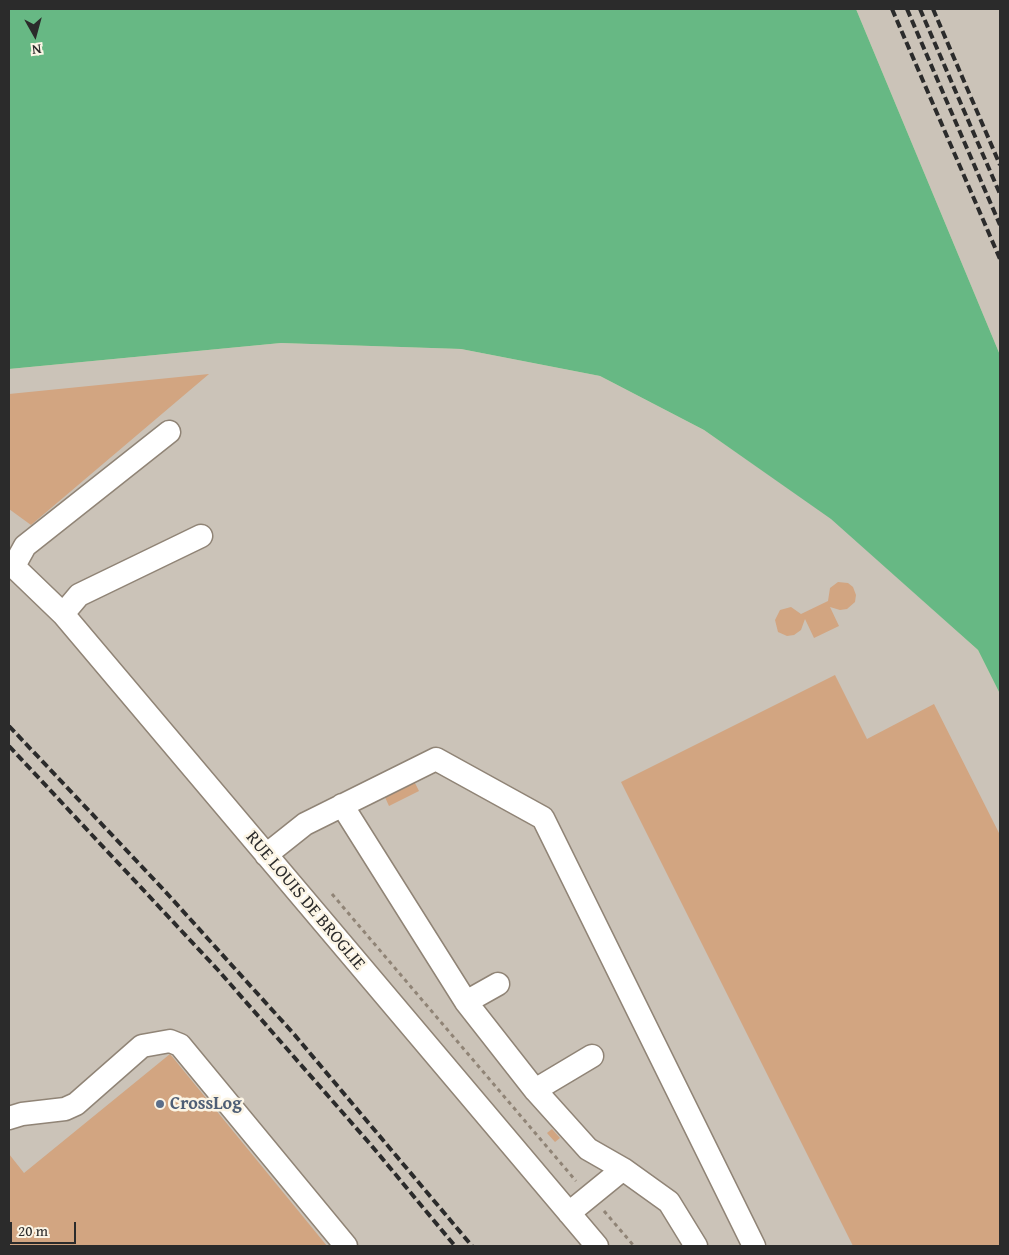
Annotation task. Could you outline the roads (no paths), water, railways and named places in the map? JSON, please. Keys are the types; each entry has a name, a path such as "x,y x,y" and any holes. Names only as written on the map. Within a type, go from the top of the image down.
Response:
{"street":[{"path":"11,564 25,546 169,432"},
{"path":"63,614 79,595 201,536"},
{"name":"RUE LOUIS DE BROGLIE","path":"11,564 63,614 597,1246"},
{"path":"266,855 304,824 436,758 543,818 754,1246"},
{"path":"342,805 466,1002 535,1090 588,1149 623,1168 669,1202 696,1246"},
{"path":"466,1002 498,984"},
{"path":"9,1118 22,1114 65,1109 76,1104 142,1046 170,1041 180,1045 346,1246"},
{"path":"535,1090 592,1056"},
{"path":"569,1213 623,1168"}],"railway":[{"path":"892,9 1000,259"},
{"path":"907,9 1000,225"},
{"path":"920,9 1000,194"},
{"path":"933,9 1000,165"},
{"path":"9,726 163,889 293,1033 472,1246"},
{"path":"9,746 218,970 371,1145 455,1246"}],"place":[{"name":"CrossLog","path":"160,1104"}]}
